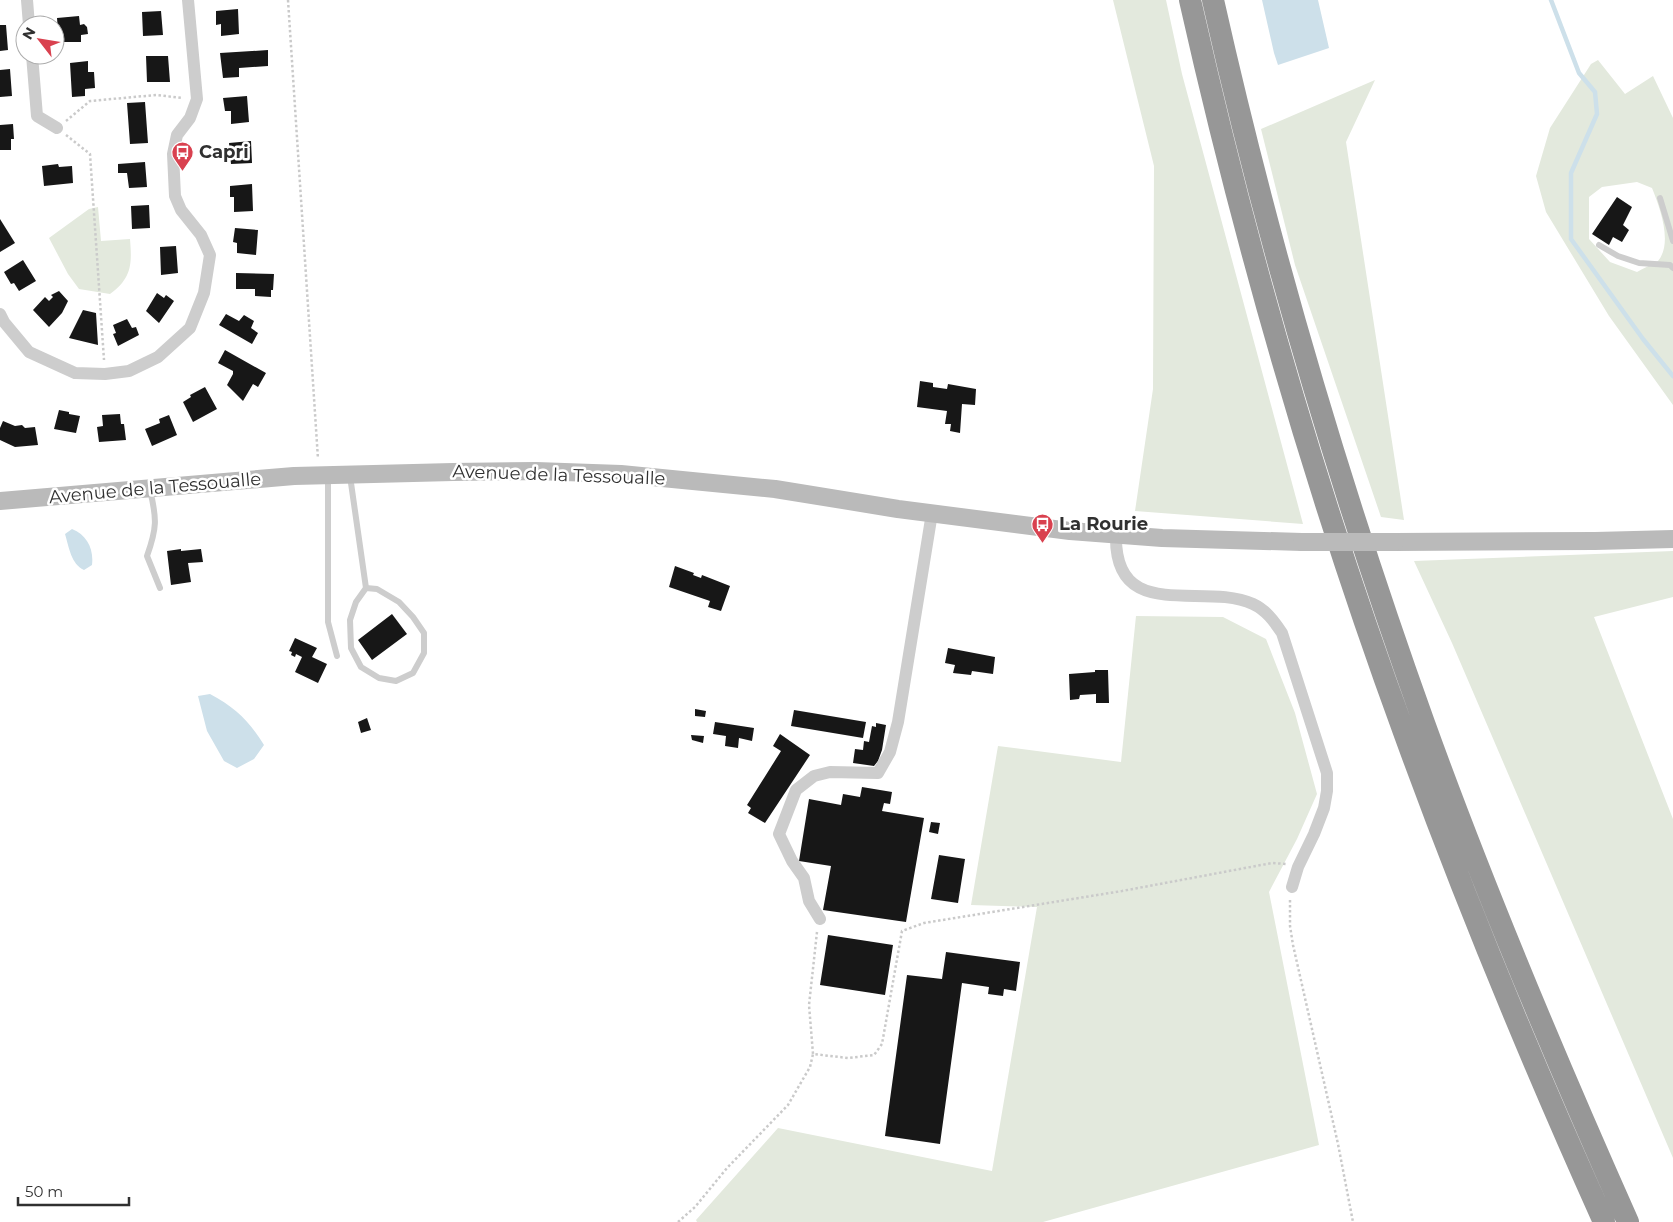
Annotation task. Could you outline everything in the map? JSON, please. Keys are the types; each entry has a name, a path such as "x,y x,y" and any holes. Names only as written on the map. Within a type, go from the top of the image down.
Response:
{"highway":[{"path":"1190,0 1232,178 1262,290 1317,476 1368,631 1424,786 1487,949 1531,1056 1604,1222"},
{"path":"1212,0 1254,174 1284,285 1350,505 1386,616 1425,725 1508,942 1628,1222"}],"main road":[{"name":"Avenue de la Tessoualle","path":"0,502 323,475 536,471 621,474 775,489 1024,526 1116,535 1302,542 1673,539"}],"street":[{"path":"27,0 28,15"},
{"path":"1,320 29,352 75,373 105,374 129,371 158,358 190,328 204,293 210,255 201,235 181,210 176,196 173,154 177,135 190,118 196,99 188,0"},
{"path":"33,65 37,116 57,128"},
{"path":"820,919 809,902 804,878 792,861 779,834 796,790 814,776 830,772 878,773 890,752 898,722 932,513"},
{"path":"1116,535 1116,551 1121,567 1136,586 1163,595 1236,599 1252,604 1269,616 1282,633 1327,772 1327,791 1324,808 1298,867 1292,887"}],"lane":[{"path":"1660,198 1673,241"},
{"path":"1599,245 1618,256 1639,263 1670,265 1673,268"},
{"path":"350,474 366,588 356,602 350,620 351,648 361,667 379,678 396,682 413,673 424,653 424,633 399,602 377,590 366,588"},
{"path":"323,475 328,622 337,656"},
{"path":"150,489 156,516 153,540 147,556 160,588"}],"path":[{"path":"288,0 323,475"},
{"path":"105,374 90,154 57,128 90,101 156,95 196,99"},
{"path":"813,1054 848,1058 874,1056 882,1044 902,931 924,923 1122,891 1272,863 1298,867"},
{"path":"1292,887 1289,906 1293,945 1338,1144 1353,1222"},
{"path":"678,1222 695,1207 727,1168 788,1105 810,1067 813,1054 809,1005 812,969 820,919"}],"shaded area":[{"path":"1113,0 1166,0 1182,74 1303,524 1135,511 1153,389 1154,166"},
{"path":"1598,60 1625,94 1653,76 1673,118 1673,405 1609,316 1546,212 1536,176 1550,128 1591,64","holes":["1637,182 1652,188 1664,225 1665,245 1658,261 1637,272 1610,262 1589,239 1589,197 1602,187"]},
{"path":"1375,80 1346,142 1404,520 1381,517 1295,265 1261,129"},
{"path":"98,207 101,241 130,239 131,256 127,276 110,294 79,289 68,274 49,238 89,209"},
{"path":"1673,551 1673,597 1594,617 1673,819 1673,1158 1452,643 1414,561"},
{"path":"1136,616 1223,617 1266,639 1295,713 1317,794 1297,839 1269,892 1319,1145 1043,1222 697,1222 696,1220 778,1128 992,1171 1037,907 971,905 998,746 1121,762"}],"water":[{"path":"1262,0 1318,0 1329,48 1278,65"},
{"path":"72,529 82,535 91,548 92,565 84,570 76,564 69,550 65,534"},
{"path":"210,694 227,704 241,716 264,745 254,759 237,768 224,761 207,731 198,696"}],"building":[{"path":"238,9 239,34 221,36 221,24 216,25 216,11"},
{"path":"161,11 163,35 143,36 142,12"},
{"path":"79,16 80,25 84,24 87,27 88,34 81,35 81,42 65,42 65,17"},
{"path":"0,25 6,25 8,50 0,51"},
{"path":"268,50 268,66 239,68 239,77 223,78 220,53"},
{"path":"146,56 168,56 170,82 147,82"},
{"path":"88,61 88,72 94,72 95,88 85,89 85,96 72,97 70,63"},
{"path":"10,69 12,96 0,97 0,70"},
{"path":"247,96 249,122 231,124 231,111 225,111 223,98"},
{"path":"145,102 148,143 130,144 127,103"},
{"path":"13,124 14,139 11,139 11,150 0,150 0,125"},
{"path":"251,141 252,163 231,164 229,143"},
{"path":"145,162 147,187 129,188 127,173 118,173 118,164"},
{"path":"58,164 59,167 72,166 73,183 44,186 42,166"},
{"path":"252,184 253,211 234,212 234,197 230,197 230,186"},
{"path":"1617,197 1632,207 1623,225 1629,230 1622,242 1613,237 1609,245 1592,234"},
{"path":"149,205 150,228 132,229 131,206"},
{"path":"0,219 15,243 0,252"},
{"path":"235,228 258,230 256,255 237,253 237,243 233,242"},
{"path":"176,246 178,273 161,275 160,247"},
{"path":"23,260 36,281 19,291 14,283 11,284 4,272"},
{"path":"236,273 274,274 271,297 255,296 255,289 236,289"},
{"path":"59,291 68,301 62,313 49,327 33,310 45,297 49,301 53,297 51,295"},
{"path":"157,293 164,298 166,295 174,301 159,323 146,311"},
{"path":"83,310 96,313 98,345 69,338"},
{"path":"226,314 239,321 244,315 254,321 251,328 258,333 252,344 219,325"},
{"path":"127,319 132,328 136,327 139,335 118,346 113,334 116,333 113,325"},
{"path":"225,350 266,373 258,387 253,384 243,401 227,385 233,371 218,363"},
{"path":"920,381 933,383 933,387 947,389 948,384 976,389 975,405 962,404 960,433 950,431 951,424 945,424 947,411 917,407"},
{"path":"205,387 217,409 193,422 183,402 191,397 190,395"},
{"path":"59,410 80,416 76,433 54,429"},
{"path":"120,414 121,424 124,424 126,440 99,442 97,427 103,426 102,415"},
{"path":"169,415 177,435 152,446 145,429 160,423 159,419"},
{"path":"3,421 15,426 22,425 25,428 35,427 38,445 15,447 0,440 0,428"},
{"path":"181,549 181,551 201,549 203,562 188,563 191,582 171,585 167,551"},
{"path":"675,566 694,573 693,575 701,578 702,575 730,586 721,611 708,607 710,601 669,587"},
{"path":"392,614 407,634 372,660 358,640"},
{"path":"295,638 317,648 312,657 327,664 318,683 295,672 302,657 296,654 295,657 289,651"},
{"path":"948,648 995,657 993,674 972,671 971,675 953,673 955,665 945,663"},
{"path":"1095,670 1108,670 1109,703 1096,703 1096,694 1080,695 1079,699 1070,700 1069,674 1095,672"},
{"path":"695,709 706,711 705,717 695,716"},
{"path":"794,710 866,722 863,738 791,726"},
{"path":"367,718 371,730 361,733 358,722"},
{"path":"715,722 754,728 752,741 739,738 738,748 725,746 726,736 713,734"},
{"path":"876,723 886,725 882,750 878,761 874,766 853,763 855,749 863,750 864,741 869,742 872,726 876,727"},
{"path":"780,734 810,755 765,823 748,813 751,808 747,805 781,751 773,746"},
{"path":"691,735 704,736 703,743 692,740"},
{"path":"862,787 892,792 890,804 884,803 882,811 924,818 906,922 823,910 831,866 799,861 809,799 841,805 843,794 860,797"},
{"path":"931,822 940,823 938,834 929,832"},
{"path":"939,855 965,859 958,903 931,899"},
{"path":"828,935 893,945 885,995 820,985"},
{"path":"946,952 1020,962 1016,991 1004,989 1003,996 988,994 989,987 962,983 940,1144 885,1136 907,975 942,979"}],"waterway":[{"path":"1551,0 1579,73 1595,92 1597,114 1571,173 1571,239 1643,339 1673,376"}],"place":[{"name":"Capri","path":"183,171"},
{"name":"La Rourie","path":"1043,543"}]}
